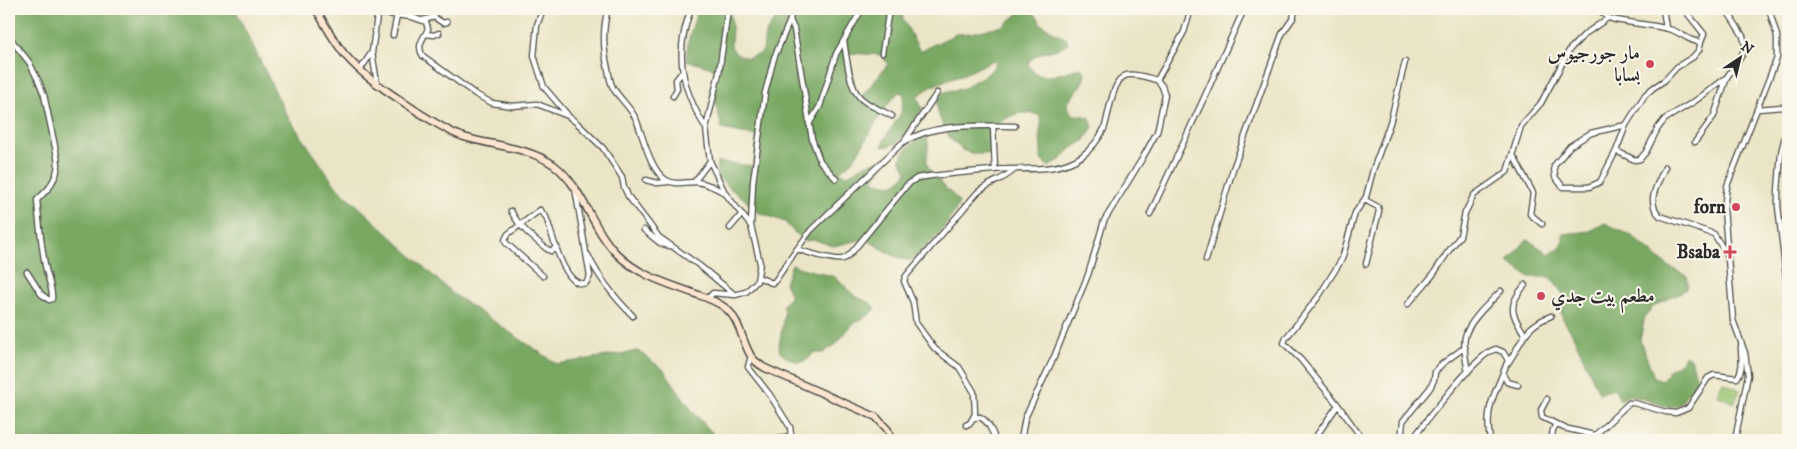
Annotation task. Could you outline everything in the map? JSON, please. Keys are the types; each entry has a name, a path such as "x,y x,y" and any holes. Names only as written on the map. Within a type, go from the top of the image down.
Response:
{"street":[{"path":"316,9 340,48 360,70 377,83 404,103 452,132 475,140 515,148 538,156 561,171 575,188 607,243 625,262 653,278 708,298 726,307 734,316 751,356 765,368 876,417 888,430 891,440"},
{"path":"543,9 537,25 534,56 540,80 544,87 568,116 603,148 622,177 624,187 636,207 659,237 700,266 735,295"},
{"path":"608,9 603,48 613,87 635,118 660,176 670,182"},
{"path":"691,9 681,50 681,60 694,105 706,128"},
{"path":"728,9 719,73 706,128 710,161 725,193 751,226"},
{"path":"708,298 713,292 735,295 746,292 752,288 758,277 760,262 751,226 753,182 765,94 774,58 790,20 792,9"},
{"path":"809,124 820,106 834,60 862,9"},
{"path":"882,53 889,9"},
{"path":"1157,80 1184,32 1191,9"},
{"path":"1150,214 1244,9"},
{"path":"1206,260 1232,169 1282,34 1293,18 1296,9"},
{"path":"1599,9 1608,18 1666,28 1701,42"},
{"path":"1663,9 1666,28"},
{"path":"1626,125 1591,132 1564,153 1554,166 1555,176 1563,187 1589,187 1600,182 1616,151 1626,125 1645,95 1665,80 1677,67 1693,57 1699,50 1704,34 1684,9"},
{"path":"1695,142 1714,116 1727,77 1742,55 1745,42 1743,36 1726,9"},
{"path":"1735,440 1748,375 1745,353 1733,320 1724,209 1727,186 1775,66 1778,49 1776,29 1769,9"},
{"path":"377,83 372,52 378,11 423,20 434,17 443,23 446,22"},
{"path":"393,35 397,15"},
{"path":"1408,304 1432,276 1460,236 1465,213 1474,195 1505,174 1513,155 1521,126 1541,103 1570,49 1585,34 1608,18"},
{"path":"423,20 428,27 420,44 420,51 423,56 475,94 499,104 519,106 538,104 568,116"},
{"path":"790,20 794,29 812,139 820,161 836,180"},
{"path":"426,34 434,35 439,33"},
{"path":"9,37 29,62 44,95 58,165 53,181 37,200 40,234 52,299 43,297 27,272"},
{"path":"844,41 856,94 892,116"},
{"path":"360,70 372,52"},
{"path":"1363,440 1338,405 1301,360 1284,343 1319,296 1342,259 1355,213 1365,200 1373,170 1390,123 1405,62"},
{"path":"673,96 677,89 676,80 683,71"},
{"path":"797,249 841,260 853,251 912,180 926,176 1058,167 1072,162 1090,150 1103,130 1116,85 1121,77 1128,74 1157,80 1162,86 1165,95 1157,132 1104,221 1088,275 1048,371 1025,418 1018,440"},
{"path":"1616,151 1635,160 1640,159 1665,119 1695,101 1727,77"},
{"path":"758,277 772,283 775,281 811,230 902,143 937,93"},
{"path":"1758,109 1782,107 1788,111"},
{"path":"1788,123 1781,153 1778,206 1788,281"},
{"path":"992,126 995,170"},
{"path":"902,143 929,132 954,128 1015,126"},
{"path":"1513,155 1533,193 1530,214 1542,224"},
{"path":"694,182 710,161"},
{"path":"1665,167 1652,197 1652,206 1655,212 1660,216 1714,234 1727,256"},
{"path":"974,418 974,392 959,367 935,349 916,323 913,302 904,281 906,276 976,193 987,184 1004,178 1014,170"},
{"path":"646,180 657,183 694,182 706,184 725,193"},
{"path":"543,276 505,240 508,234 540,210 546,217 556,247 570,279 582,285 588,281 590,276 575,198 575,188"},
{"path":"1365,200 1378,207 1379,210 1366,264"},
{"path":"511,211 521,225 547,249 551,251 556,247"},
{"path":"730,228 742,214"},
{"path":"644,230 660,243 670,246"},
{"path":"586,249 599,278 612,295 633,316"},
{"path":"1525,285 1514,299 1512,308 1525,335"},
{"path":"1468,372 1464,347 1466,333 1473,322 1501,291"},
{"path":"1490,440 1488,410 1503,372 1525,335 1537,322 1551,316"},
{"path":"1592,438 1629,403 1634,402 1666,412 1676,413 1688,408 1708,378 1714,375 1737,378 1742,366 1740,342"},
{"path":"1401,440 1404,421 1430,388 1435,372 1464,347"},
{"path":"1412,440 1435,409 1468,372 1492,350 1496,349 1503,352 1507,357 1507,364"},
{"path":"751,356 748,367 770,395 790,428 791,434 786,438 771,440"},
{"path":"1503,372 1503,378 1507,382 1518,385"},
{"path":"1547,400 1543,406 1542,417 1598,440"},
{"path":"1316,440 1338,405"},
{"path":"966,425 974,418 984,418 994,440"},
{"path":"1552,436 1556,424"}],"green space":[{"path":"9,9 235,9 286,114 335,185 453,294 557,364 638,351 664,370 693,412 719,440 9,440"},
{"path":"698,9 730,9 731,46 735,53 747,58 760,54 763,50 765,34 780,9 900,9 904,21 920,51 956,34 971,33 1003,26 1020,12 1028,11 1037,16 1041,24 1068,40 1067,44 1062,47 1036,56 1028,63 1032,70 1044,76 1052,76 1081,68 1085,72 1084,79 1067,104 1071,113 1090,118 1093,127 1085,140 1049,167 1041,160 1041,123 1039,115 1023,113 1013,115 994,127 989,135 992,149 991,154 973,154 962,150 950,139 943,126 938,113 938,101 945,92 965,88 986,75 996,63 994,60 939,83 922,93 917,97 922,108 921,111 905,135 895,143 882,147 885,138 901,113 904,94 899,92 880,116 859,152 840,173 848,175 864,165 877,161 880,170 873,181 889,184 896,183 907,172 900,159 905,151 918,139 927,138 928,166 934,176 957,199 959,203 954,213 925,248 913,259 908,260 891,254 865,239 833,246 815,240 805,241 785,222 757,212 717,176 717,162 754,166 757,136 722,129 715,100 715,69 686,60 688,41","holes":["848,53 882,55 888,64 861,97 857,94"]},
{"path":"1605,223 1632,236 1668,266 1687,276 1687,289 1654,306 1645,316 1640,340 1654,377 1662,380 1668,374 1668,370 1681,363 1685,355 1691,359 1697,380 1680,404 1669,407 1630,395 1620,400 1615,389 1599,393 1573,335 1563,319 1560,308 1566,298 1550,277 1529,277 1508,262 1527,239 1549,254 1560,247 1563,242 1563,234 1590,231"},
{"path":"792,264 835,277 855,296 870,303 876,309 853,324 835,345 823,353 813,353 808,359 800,362 785,356 780,352 779,347 784,315 782,306 791,296 785,283"},
{"path":"1723,382 1740,390 1734,403 1717,395"}],"place":[{"name":"مار جورجيوس بسابا","path":"1650,64"},
{"name":"forn","path":"1736,207"},
{"name":"Bsaba","path":"1730,252"},
{"name":"مطعم بيت جدي","path":"1541,296"}]}
